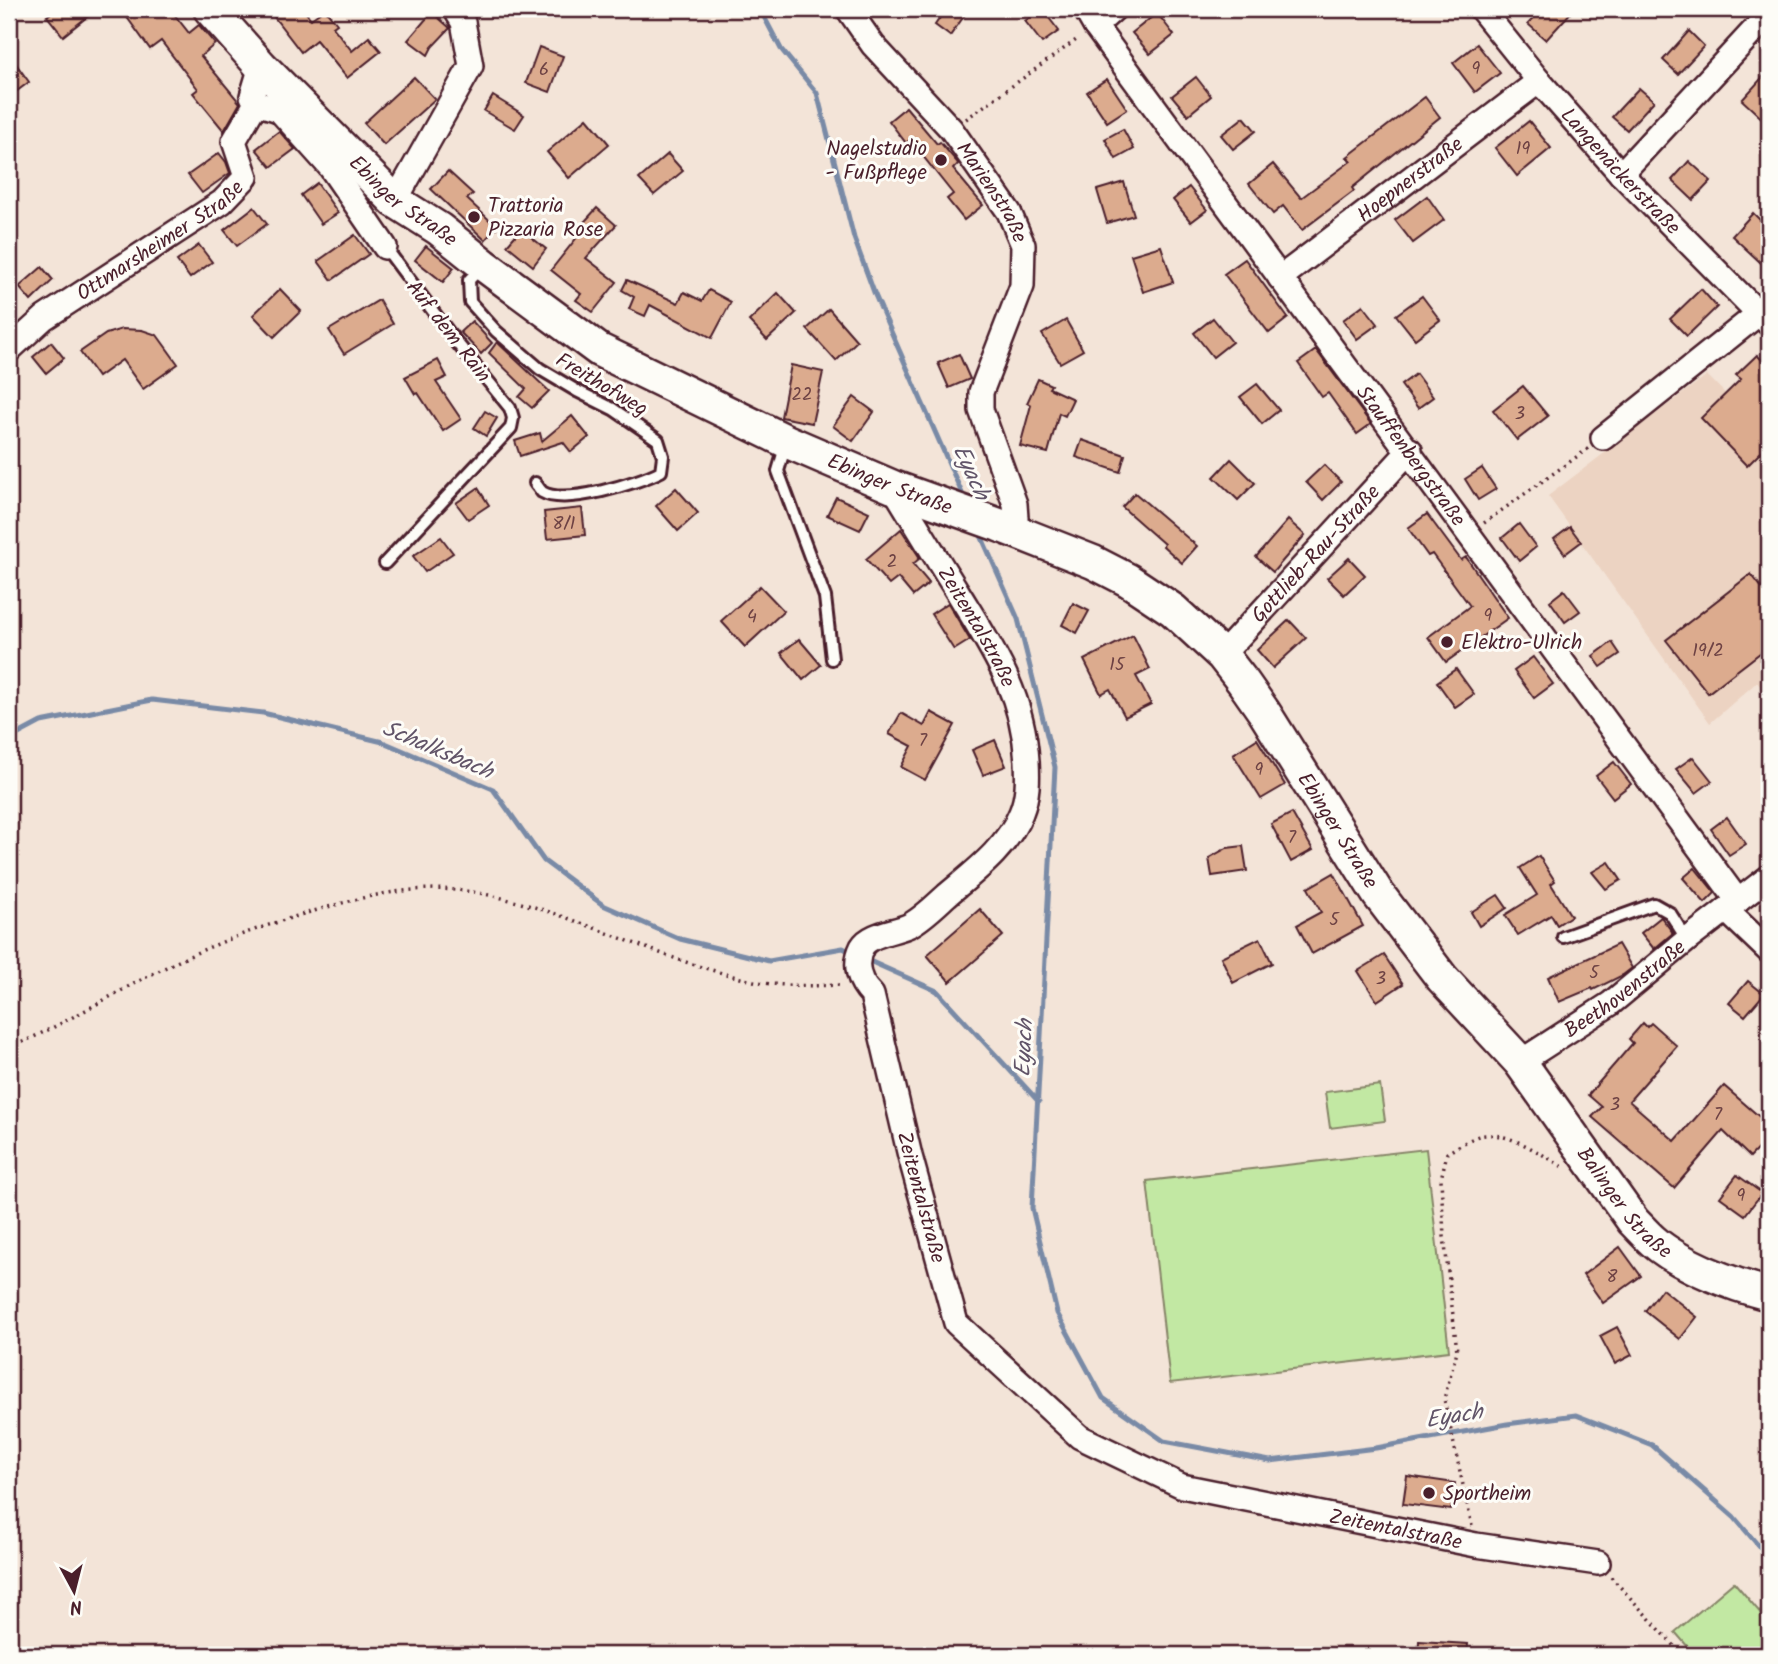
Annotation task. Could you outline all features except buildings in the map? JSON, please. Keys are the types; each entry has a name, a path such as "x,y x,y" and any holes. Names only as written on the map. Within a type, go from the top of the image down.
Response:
{"main road":[{"name":"Ebinger Straße","path":"220,14 261,66 396,201 439,229 599,350 786,441 893,487 1093,562 1128,580 1172,610 1222,655 1264,712 1378,894 1442,978 1520,1062"},
{"name":"Balinger Straße","path":"1520,1062 1633,1220 1653,1241 1702,1270 1769,1294"}],"street":[{"name":"Marienstraße","path":"848,9 873,45 951,129 1009,212 1023,246 1022,286 981,392 981,410 1015,504 1008,528"},
{"path":"1090,17 1114,9"},
{"name":"Langenäckerstraße","path":"1485,10 1539,81 1621,174 1765,313"},
{"path":"396,201 471,66 463,13"},
{"path":"1621,174 1769,14"},
{"name":"Stauffenbergstraße","path":"1090,17 1280,278 1410,450 1732,905"},
{"name":"Ottmarsheimer Straße","path":"9,350 44,318 222,202 246,177 234,141 256,103 252,96 261,66"},
{"name":"Hoepnerstraße","path":"1280,278 1539,81"},
{"name":"Auf dem Rain","path":"256,103 279,110 331,168 385,247"},
{"path":"1603,438 1765,313"},
{"name":"Gottlieb-Rau-Straße","path":"1222,655 1410,450"},
{"name":"Zeitentalstraße","path":"893,487 1005,670 1022,720 1028,782 1026,797 1016,824 982,866 910,925 872,939 860,966 872,995 910,1156 956,1323 1080,1437 1182,1486 1476,1545 1598,1563"},
{"name":"Beethovenstraße","path":"1520,1062 1610,1004 1769,877"},
{"path":"1732,905 1769,951"}],"lane":[{"name":"Auf dem Rain","path":"385,247 510,408 513,418 511,428 385,564"},
{"name":"Freithofweg","path":"484,265 469,280 470,302 496,331 540,369 613,409 658,440 663,456 661,471 623,487 556,496 542,492 535,483"},
{"path":"786,441 778,471 825,597 832,659"},
{"path":"1563,937 1654,904 1671,913 1687,940"}],"path":[{"path":"951,129 1090,17"},
{"path":"1468,535 1603,438"},
{"path":"9,1048 225,940 353,900 417,888 464,890 506,899 570,919 689,963 771,984 860,966"},
{"path":"1476,1545 1444,1399 1457,1351 1444,1236 1441,1180 1447,1153 1479,1136 1509,1138 1539,1152 1570,1172"},
{"path":"1598,1563 1683,1655"}],"shaded area":[{"path":"1707,375 1769,438 1769,698 1757,682 1710,723 1548,496"}],"green space":[{"path":"1380,1085 1385,1121 1330,1128 1325,1092"},
{"path":"1426,1149 1449,1351 1170,1383 1147,1181"},
{"path":"1734,1582 1769,1623 1769,1655 1695,1655 1675,1632"}],"waterway":[{"name":"Eyach","path":"760,9 781,49 817,93 854,238 875,295 965,500"},
{"name":"Eyach","path":"979,531 1018,619 1055,767 1032,1208 1057,1313 1103,1398 1164,1441 1270,1461 1376,1448 1507,1424 1576,1415 1652,1445 1734,1517 1769,1558"},
{"name":"Schalksbach","path":"9,739 41,722 152,700 263,713 383,742 493,789 544,861 603,905 680,939 769,961 843,948 853,953"},
{"name":"Schalksbach","path":"865,959 937,991 1039,1102"}],"place":[{"name":"Nagelstudio - Fußpflege","path":"941,160"},
{"name":"Trattoria Pizzaria Rose","path":"474,217"},
{"name":"Elektro-Ulrich","path":"1447,642"},
{"name":"Sportheim","path":"1429,1493"}]}
